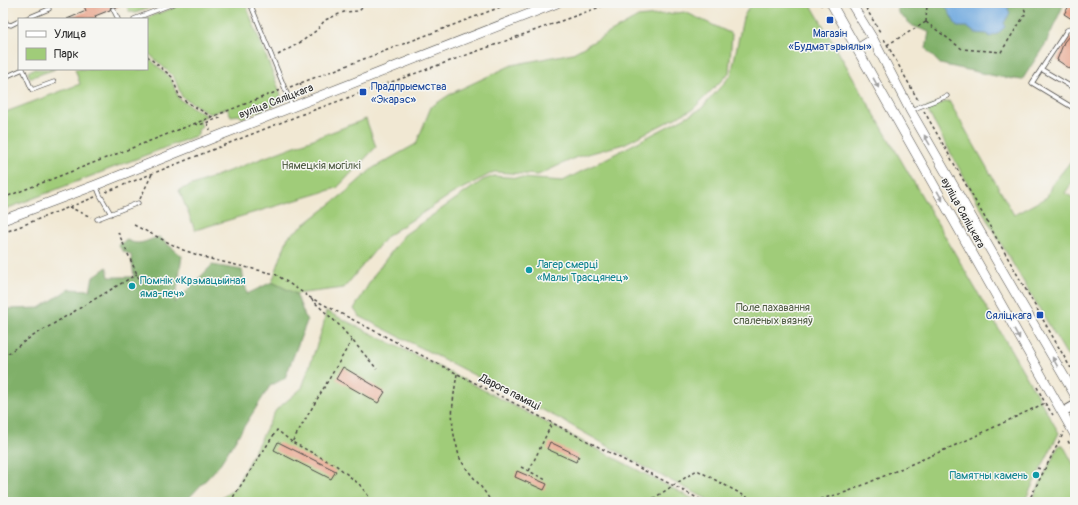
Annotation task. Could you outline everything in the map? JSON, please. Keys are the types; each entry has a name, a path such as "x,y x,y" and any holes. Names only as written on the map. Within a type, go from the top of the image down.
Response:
{"main road":[{"name":"вуліца Сяліцкага","path":"3,220 96,185 557,3"},
{"name":"вуліца Сяліцкага","path":"831,3 1075,435"},
{"name":"вуліца Сяліцкага","path":"851,3 873,39 910,110 1075,395"},
{"path":"857,49 873,39"}],"street":[{"path":"1063,412 1075,405"}],"lane":[{"path":"137,18 175,3"},
{"path":"250,3 292,108"},
{"path":"27,18 49,9"},
{"path":"113,9 118,18"},
{"path":"3,17 7,24 11,25 18,22"},
{"path":"1075,28 1072,27 1067,30 1032,83 1075,110"},
{"path":"1041,68 1075,89"},
{"path":"3,78 21,70"},
{"path":"23,70 32,90 54,82"},
{"path":"910,110 947,96"},
{"path":"96,185 112,214"},
{"path":"97,220 138,203"}],"path":[{"path":"272,58 301,42 317,30 325,20 344,12 359,11 367,3"},
{"path":"3,198 511,3"},
{"path":"3,233 300,115 611,3"},
{"path":"863,3 880,32"},
{"path":"926,22 927,3"},
{"path":"926,22 962,49 1001,52 1026,13 1022,3"},
{"path":"887,45 926,22"},
{"path":"883,39 1070,367 1075,368"},
{"path":"148,57 172,77 180,98 212,117"},
{"path":"195,124 199,126 208,123 220,118 219,115"},
{"path":"138,203 152,174"},
{"path":"69,207 97,220"},
{"path":"134,225 183,250 210,259 275,274 309,297 326,311 377,369"},
{"path":"118,232 141,283"},
{"path":"3,357 28,339 137,274"},
{"name":"Дарога памяці","path":"309,297 705,502"},
{"path":"292,442 352,340"},
{"path":"457,374 452,412 452,426 456,444 461,461 485,492 490,502"},
{"path":"809,502 847,492 965,441 1045,403"},
{"path":"529,471 552,423"},
{"path":"230,502 277,430 292,442 337,466 360,485 373,502"},
{"path":"1028,502 1064,432"},
{"path":"521,466 546,480"},
{"path":"1037,468 1044,470"},
{"path":"648,502 697,470 756,502"}],"green space":[{"path":"163,3 135,13 129,11 126,4"},
{"path":"186,3 245,3 280,92 281,97 279,103 242,118 239,115 231,116 227,108 210,114 182,97 174,77 148,53 148,18 147,18"},
{"name":"Поле пахавання спаленых вязняў","path":"751,3 810,3 1059,433 1024,502 713,502 650,470 560,419 359,316 354,309 374,275 404,235 483,180 494,176 563,181 701,109 731,75 743,18"},
{"path":"897,3 1060,3 1063,6 1046,43 1022,80 1000,77 940,64 926,49 929,32 913,26 898,13"},
{"path":"685,12 732,34 729,73 693,109 624,144 577,157 538,175 494,172 452,194 387,236 344,288 296,294 272,282 288,237 346,192 373,168 416,144 431,107 452,93 512,65 573,53 638,17"},
{"path":"148,57 171,79 179,99 207,116 199,119 202,127 198,130 198,135 3,210 3,113 80,84 75,70 148,70"},
{"path":"31,70 52,70 30,78 28,72"},
{"path":"949,101 1014,215 1047,197 1051,186 1075,156 1075,178 1065,193 1075,199 1075,363 1068,357 993,230 926,108"},
{"name":"Нямецкія могілкі","path":"366,119 376,147 337,188 195,230 179,190"},
{"path":"159,237 182,256 175,303 212,265 242,270 247,294 272,282 296,294 307,321 285,378 270,386 218,467 185,502 3,502 3,318 8,309 40,308 69,289 90,290 93,277 107,267 109,277 134,277 131,255 123,251 118,245 127,240 139,243"},
{"path":"326,311 447,371 699,502 217,502 235,488 276,410 302,388 323,327"},
{"path":"1059,445 1063,445 1075,467 1075,502 1031,502"}],"water":[{"path":"944,3 1009,3 1008,9 1010,13 1004,23 1005,27 997,34 990,37 987,34 975,33 967,27 957,27"}],"building":[{"path":"83,3 126,3 116,8 111,6 110,10 95,16 96,18 69,18 86,11"},
{"path":"1071,3 1075,3 1075,21 1064,14"},
{"path":"1069,36 1075,40 1075,72 1057,60 1064,42"},
{"path":"343,367 385,392 378,403 336,379"},
{"path":"278,442 336,471 331,479 274,450"},
{"path":"550,442 579,456 576,462 547,449"},
{"path":"517,471 547,484 544,490 515,477"}],"place":[{"name":"Магазін «Будматэрыялы»","path":"830,20"},
{"name":"Прадпрыемства «Экарэс»","path":"363,92"},
{"name":"Лагер смерці «Малы Трасцянец»","path":"529,270"},
{"name":"Помнік «Крэмацыйная яма-печ»","path":"132,286"},
{"name":"Сяліцкага","path":"1040,315"},
{"name":"Памятны камень","path":"1036,475"}]}
